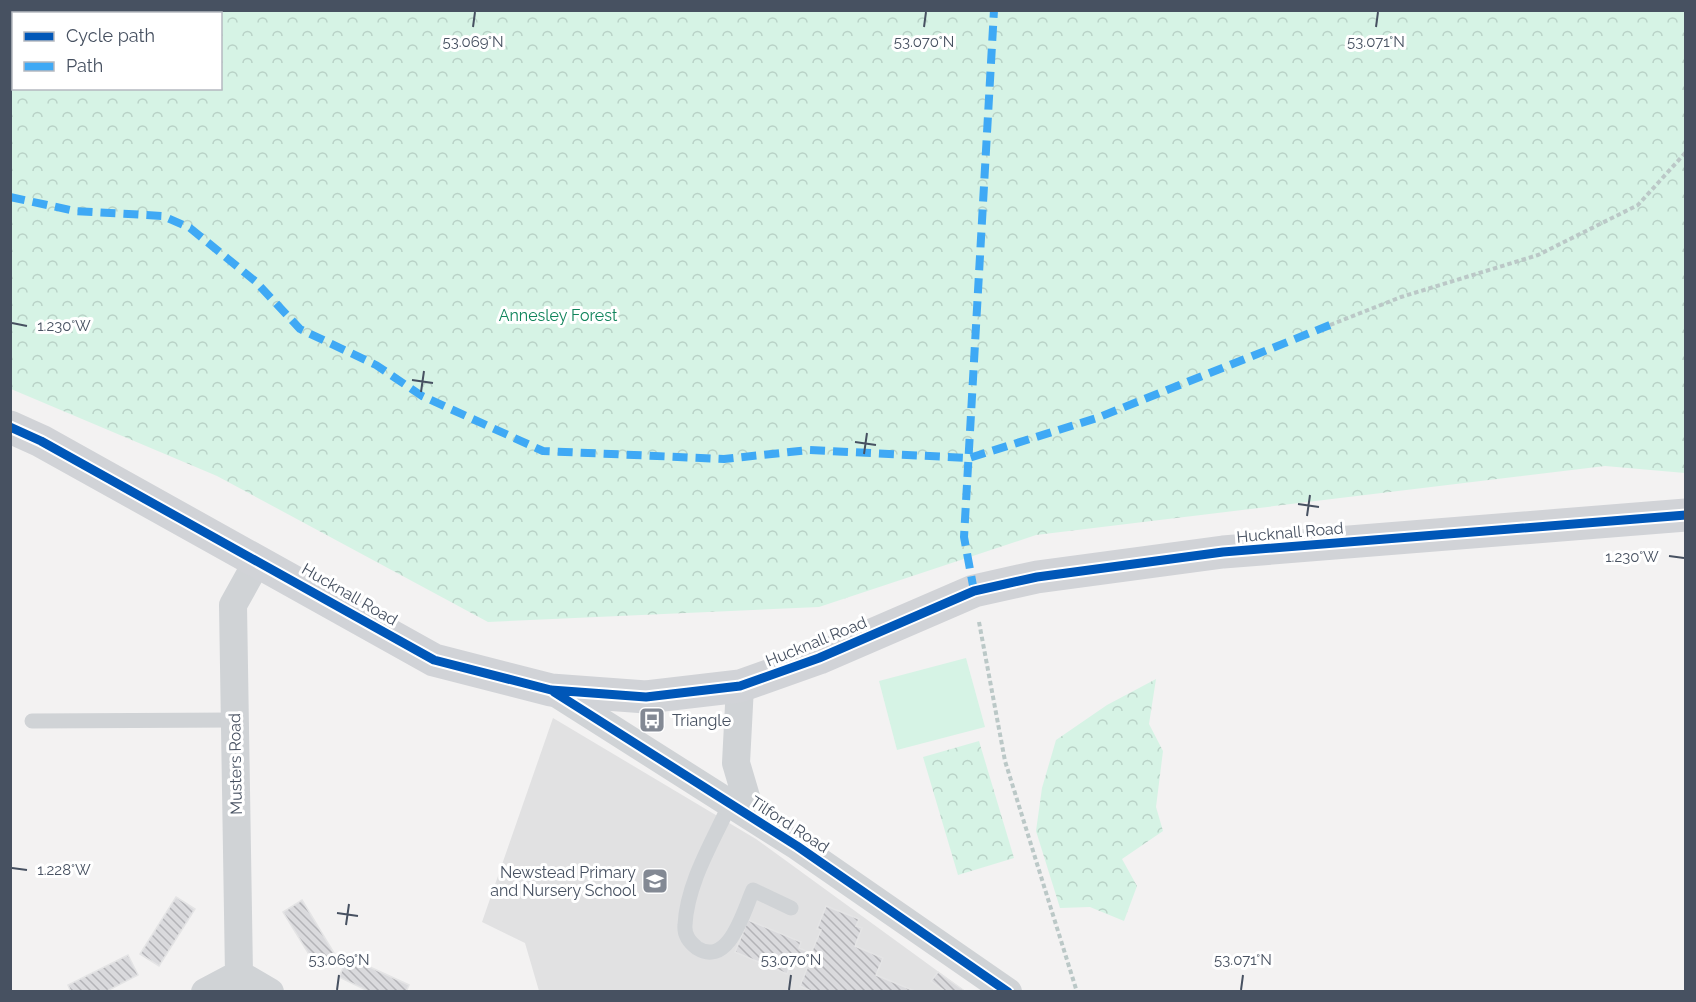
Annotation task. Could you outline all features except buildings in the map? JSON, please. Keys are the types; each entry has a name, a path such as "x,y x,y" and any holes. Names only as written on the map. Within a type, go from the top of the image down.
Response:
{"street":[{"name":"Hucknall Road","path":"10,428 41,441 434,660 551,690 646,697 740,686 819,658 974,591 1037,577 1223,552 1686,515"},
{"name":"Musters Road","path":"239,974 233,604 258,560"},
{"name":"Tilford Road","path":"740,686 736,763 741,810"},
{"name":"Tilford Road","path":"551,690 741,810 1008,992"},
{"path":"205,992 239,974 270,992"}],"lane":[{"path":"32,721 234,720"},
{"path":"741,810 688,903 684,927 688,939 699,949 711,952 723,948 730,941 753,890 791,908"}],"path":[{"path":"1330,325 1401,297 1538,255 1638,205 1686,152"},
{"path":"974,591 1005,761 1077,992"}],"shaded area":[{"name":"Newstead Primary and Nursery School","path":"553,718 756,839 965,991 539,991 525,943 482,922"}],"green space":[{"name":"Annesley Forest","path":"10,11 1685,11 1685,473 1605,466 1036,535 819,607 488,622 217,476 11,389"},
{"path":"966,658 985,727 897,750 879,681"},
{"path":"1156,679 1149,724 1163,751 1156,807 1163,831 1122,859 1137,886 1124,921 1090,907 1060,908 1036,831 1042,788 1056,740 1107,705"},
{"path":"979,741 1014,858 958,875 923,757"}],"marked path":[{"path":"974,591 964,537 994,10"},
{"path":"10,197 75,211 163,216 190,228 255,281 300,329 376,365 422,396 543,451 724,459 809,450 969,458 1097,418 1330,325"}],"cycle path":[{"path":"10,427 41,441 434,660 551,690 646,697 740,686 819,658 974,591 1037,577 1223,552 1686,515"},
{"path":"554,692 797,846 1008,992"}],"place":[{"name":"Triangle","path":"652,720"},
{"name":"Newstead Primary and Nursery School","path":"655,881"}]}
